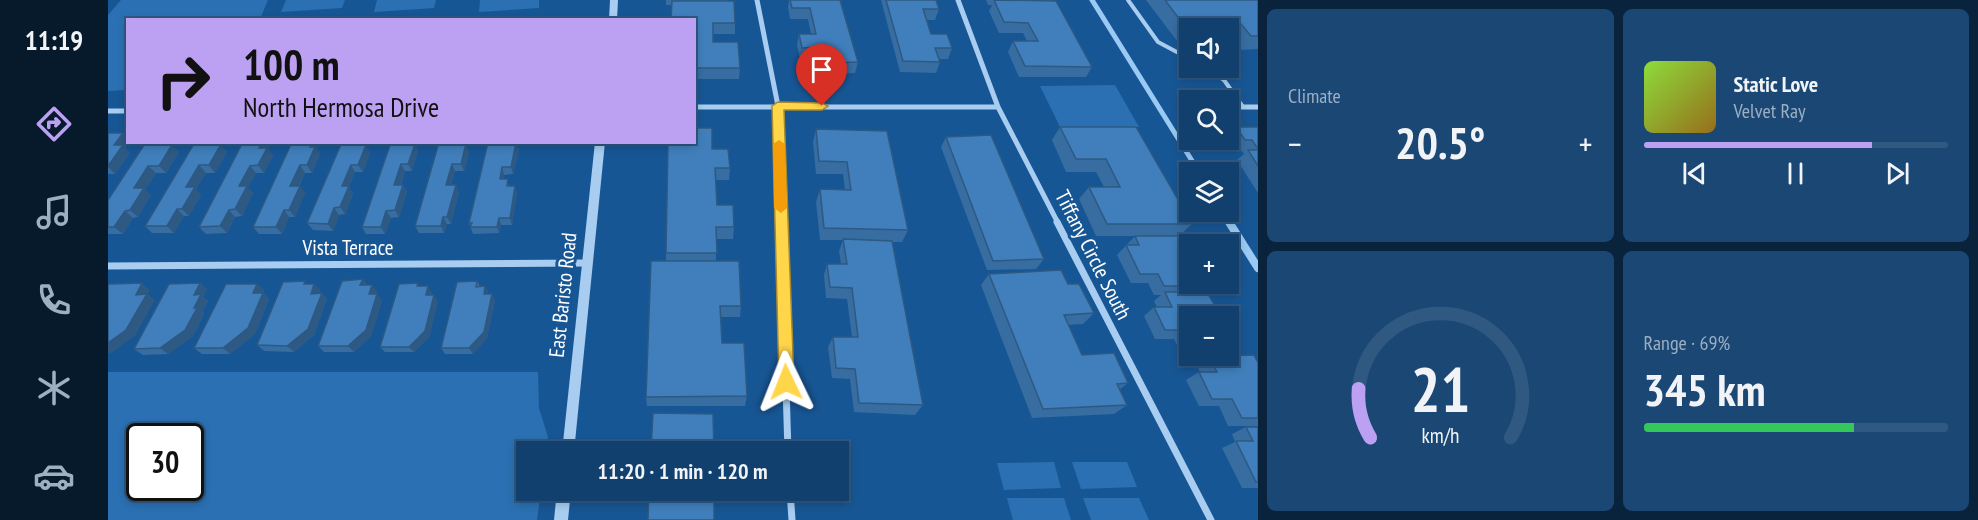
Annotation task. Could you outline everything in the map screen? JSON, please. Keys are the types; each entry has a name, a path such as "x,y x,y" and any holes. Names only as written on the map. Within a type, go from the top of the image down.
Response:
{"street":[{"path":"612,18 614,0"},
{"path":"757,0 778,106 788,441"},
{"name":"Tiffany Circle South","path":"958,0 998,107 1211,520"},
{"path":"696,106 998,107"},
{"path":"1239,107 1258,107"},
{"path":"108,111 126,111"},
{"name":"East Baristo Road","path":"569,441 600,144"},
{"name":"Vista Terrace","path":"108,266 588,263"},
{"path":"561,520 563,501"},
{"path":"791,501 792,520"}],"lane":[{"path":"1128,0 1158,42 1179,53"},
{"path":"1221,78 1243,107"}],"shaded area":[{"path":"121,0 268,0 260,18 126,18 126,90 108,91 108,15"},
{"path":"286,0 345,0 342,8 281,12"},
{"path":"377,0 436,0 434,8 374,12"},
{"path":"480,0 539,0 539,8 479,12"},
{"path":"1115,85 1139,127 1060,127 1040,86"},
{"path":"108,372 538,372 539,408 547,441 516,441 516,501 540,501 537,520 108,520"},
{"path":"1054,462 1061,488 1004,490 997,463"},
{"path":"1072,462 1127,462 1137,487 1081,489"},
{"path":"1007,498 1064,498 1071,520 1013,520"},
{"path":"1083,498 1139,498 1149,520 1091,520"}],"building":[{"path":"790,0 840,0 858,62 824,63 820,47 802,48 799,34 816,34 810,8 792,8"},
{"path":"886,0 936,0 939,9 923,9 931,34 947,34 952,48 935,48 940,62 903,61"},
{"path":"994,0 1056,1 1092,67 1025,66 1013,41 1038,41 1028,23 1004,22"},
{"path":"1165,0 1258,0 1258,36 1251,36 1239,22 1239,18 1179,19"},
{"path":"672,1 734,1 735,23 713,23 713,42 738,42 740,68 696,68 696,18 671,18"},
{"path":"1060,127 1136,127 1179,201 1179,222 1191,222 1192,224 1107,224 1089,187 1120,187 1106,159 1076,159"},
{"path":"1239,127 1258,127 1258,149 1252,140 1245,140 1239,131"},
{"path":"696,128 712,128 712,149 728,149 730,168 715,168 717,205 733,205 734,227 716,227 717,253 666,253 668,144 696,144"},
{"path":"816,129 887,131 908,230 824,228 820,189 851,190 847,162 819,161"},
{"path":"108,133 123,133 114,145 123,145 108,166"},
{"path":"991,135 1044,259 993,261 946,137"},
{"path":"145,144 172,145 159,166 148,166 134,188 144,188 130,210 125,211 114,227 108,227 108,200"},
{"path":"194,144 221,144 209,165 199,165 186,187 195,187 182,209 177,209 167,226 145,226"},
{"path":"242,144 262,144 259,148 267,148 258,165 250,166 239,186 247,186 235,209 229,210 220,226 199,227"},
{"path":"291,144 311,144 310,147 315,147 307,165 300,165 290,186 300,186 289,210 284,210 276,227 253,227"},
{"path":"341,144 366,145 358,165 351,165 342,186 349,186 340,207 334,208 328,224 307,223"},
{"path":"390,144 415,144 408,164 401,164 394,185 403,185 395,210 386,211 381,227 362,227"},
{"path":"438,144 466,144 461,164 452,164 446,185 456,185 447,217 443,217 441,226 415,226"},
{"path":"488,144 516,144 511,167 502,167 500,179 508,179 507,186 515,186 510,218 499,218 497,227 470,227 472,223 469,223"},
{"path":"1248,150 1258,150 1258,166"},
{"path":"1135,236 1178,236 1179,286 1164,286 1158,274 1140,274 1126,245 1139,245"},
{"path":"843,239 892,241 923,405 859,403 855,369 836,368 833,337 858,337 852,288 830,287 827,264 847,264"},
{"path":"651,261 739,261 741,306 720,306 722,343 744,343 747,396 646,397"},
{"path":"1061,270 1068,284 1079,284 1094,313 1064,315 1082,355 1114,353 1128,383 1117,384 1127,405 1043,409 989,274"},
{"path":"363,279 360,285 372,285 369,294 377,294 366,330 348,346 318,346 342,281"},
{"path":"305,281 304,284 314,284 311,294 322,293 308,329 287,346 257,345 283,282"},
{"path":"477,281 476,287 485,286 484,294 492,294 484,332 469,348 441,348 457,282"},
{"path":"142,283 136,295 147,294 126,330 108,343 108,285"},
{"path":"200,283 194,295 201,294 194,308 197,308 185,330 160,348 134,349 169,284"},
{"path":"418,283 417,286 428,286 426,295 434,295 425,331 409,347 380,347 399,284"},
{"path":"226,284 257,284 253,293 263,293 248,328 223,348 194,348"},
{"path":"1165,292 1208,294 1215,306 1179,306 1179,330 1165,330 1154,307 1172,307"},
{"path":"1239,355 1254,355 1258,363 1258,418 1242,418 1232,399 1212,399 1199,372 1217,372 1214,366 1239,366"},
{"path":"653,413 713,414 714,441 652,441"},
{"path":"1246,427 1258,427 1258,482 1236,441 1253,441"},
{"path":"649,501 714,501 714,520 648,520"}],"waterway":[{"path":"1092,0 1193,162"},
{"path":"1229,222 1258,268"}],"slow traffic":[{"path":"779,144 781,208"}],"route":[{"path":"786,382 778,106 822,106"}]}
